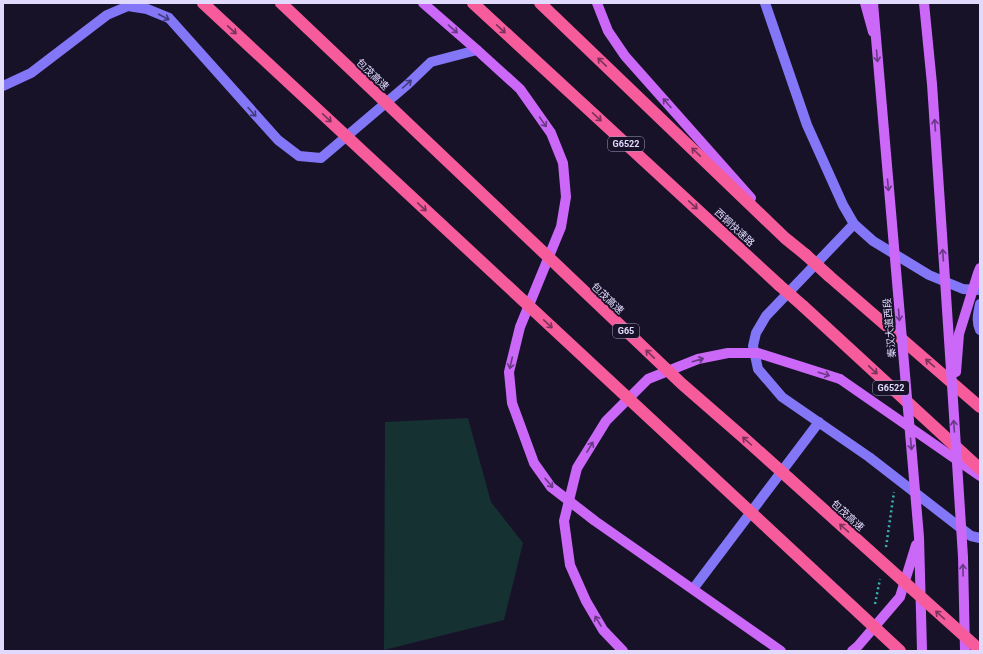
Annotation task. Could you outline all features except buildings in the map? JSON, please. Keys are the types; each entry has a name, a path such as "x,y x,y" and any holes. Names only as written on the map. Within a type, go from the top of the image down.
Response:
{"highway":[{"path":"203,3 900,651"},
{"name":"包茂高速","path":"280,3 682,384 980,650"},
{"name":"西铜快速路","path":"473,3 780,284 980,470"},
{"path":"540,3 785,238 980,407"}],"main road":[{"path":"423,3 520,89 551,133 563,163 566,197 561,227 520,327 509,372 512,403 534,463 551,487 595,521 782,651"},
{"path":"597,3 608,31 625,56 785,238"},
{"path":"865,3 876,40"},
{"name":"秦汉大道西段","path":"873,3 919,537 922,651"},
{"path":"924,3 932,84 963,557 965,651"},
{"path":"953,400 960,334 980,268"},
{"path":"623,651 603,630 586,601 570,565 564,521 577,468 606,421 648,379 698,359 728,353 758,353 840,379 980,476"},
{"path":"852,651 900,597 919,537"}],"street":[{"path":"765,3 807,125 843,205 854,224 873,241 929,275 963,289 980,290"},
{"path":"3,86 31,73 107,14 128,6 147,9 169,18 278,140 299,156 321,158 407,85 431,62 477,50"},
{"path":"854,224 766,316 756,333 753,346 758,369 782,397 869,456 971,536 980,538"},
{"path":"980,304 978,328 980,330"},
{"path":"693,589 819,422"}],"green space":[{"path":"468,418 491,502 523,543 504,620 384,650 385,422"}]}
